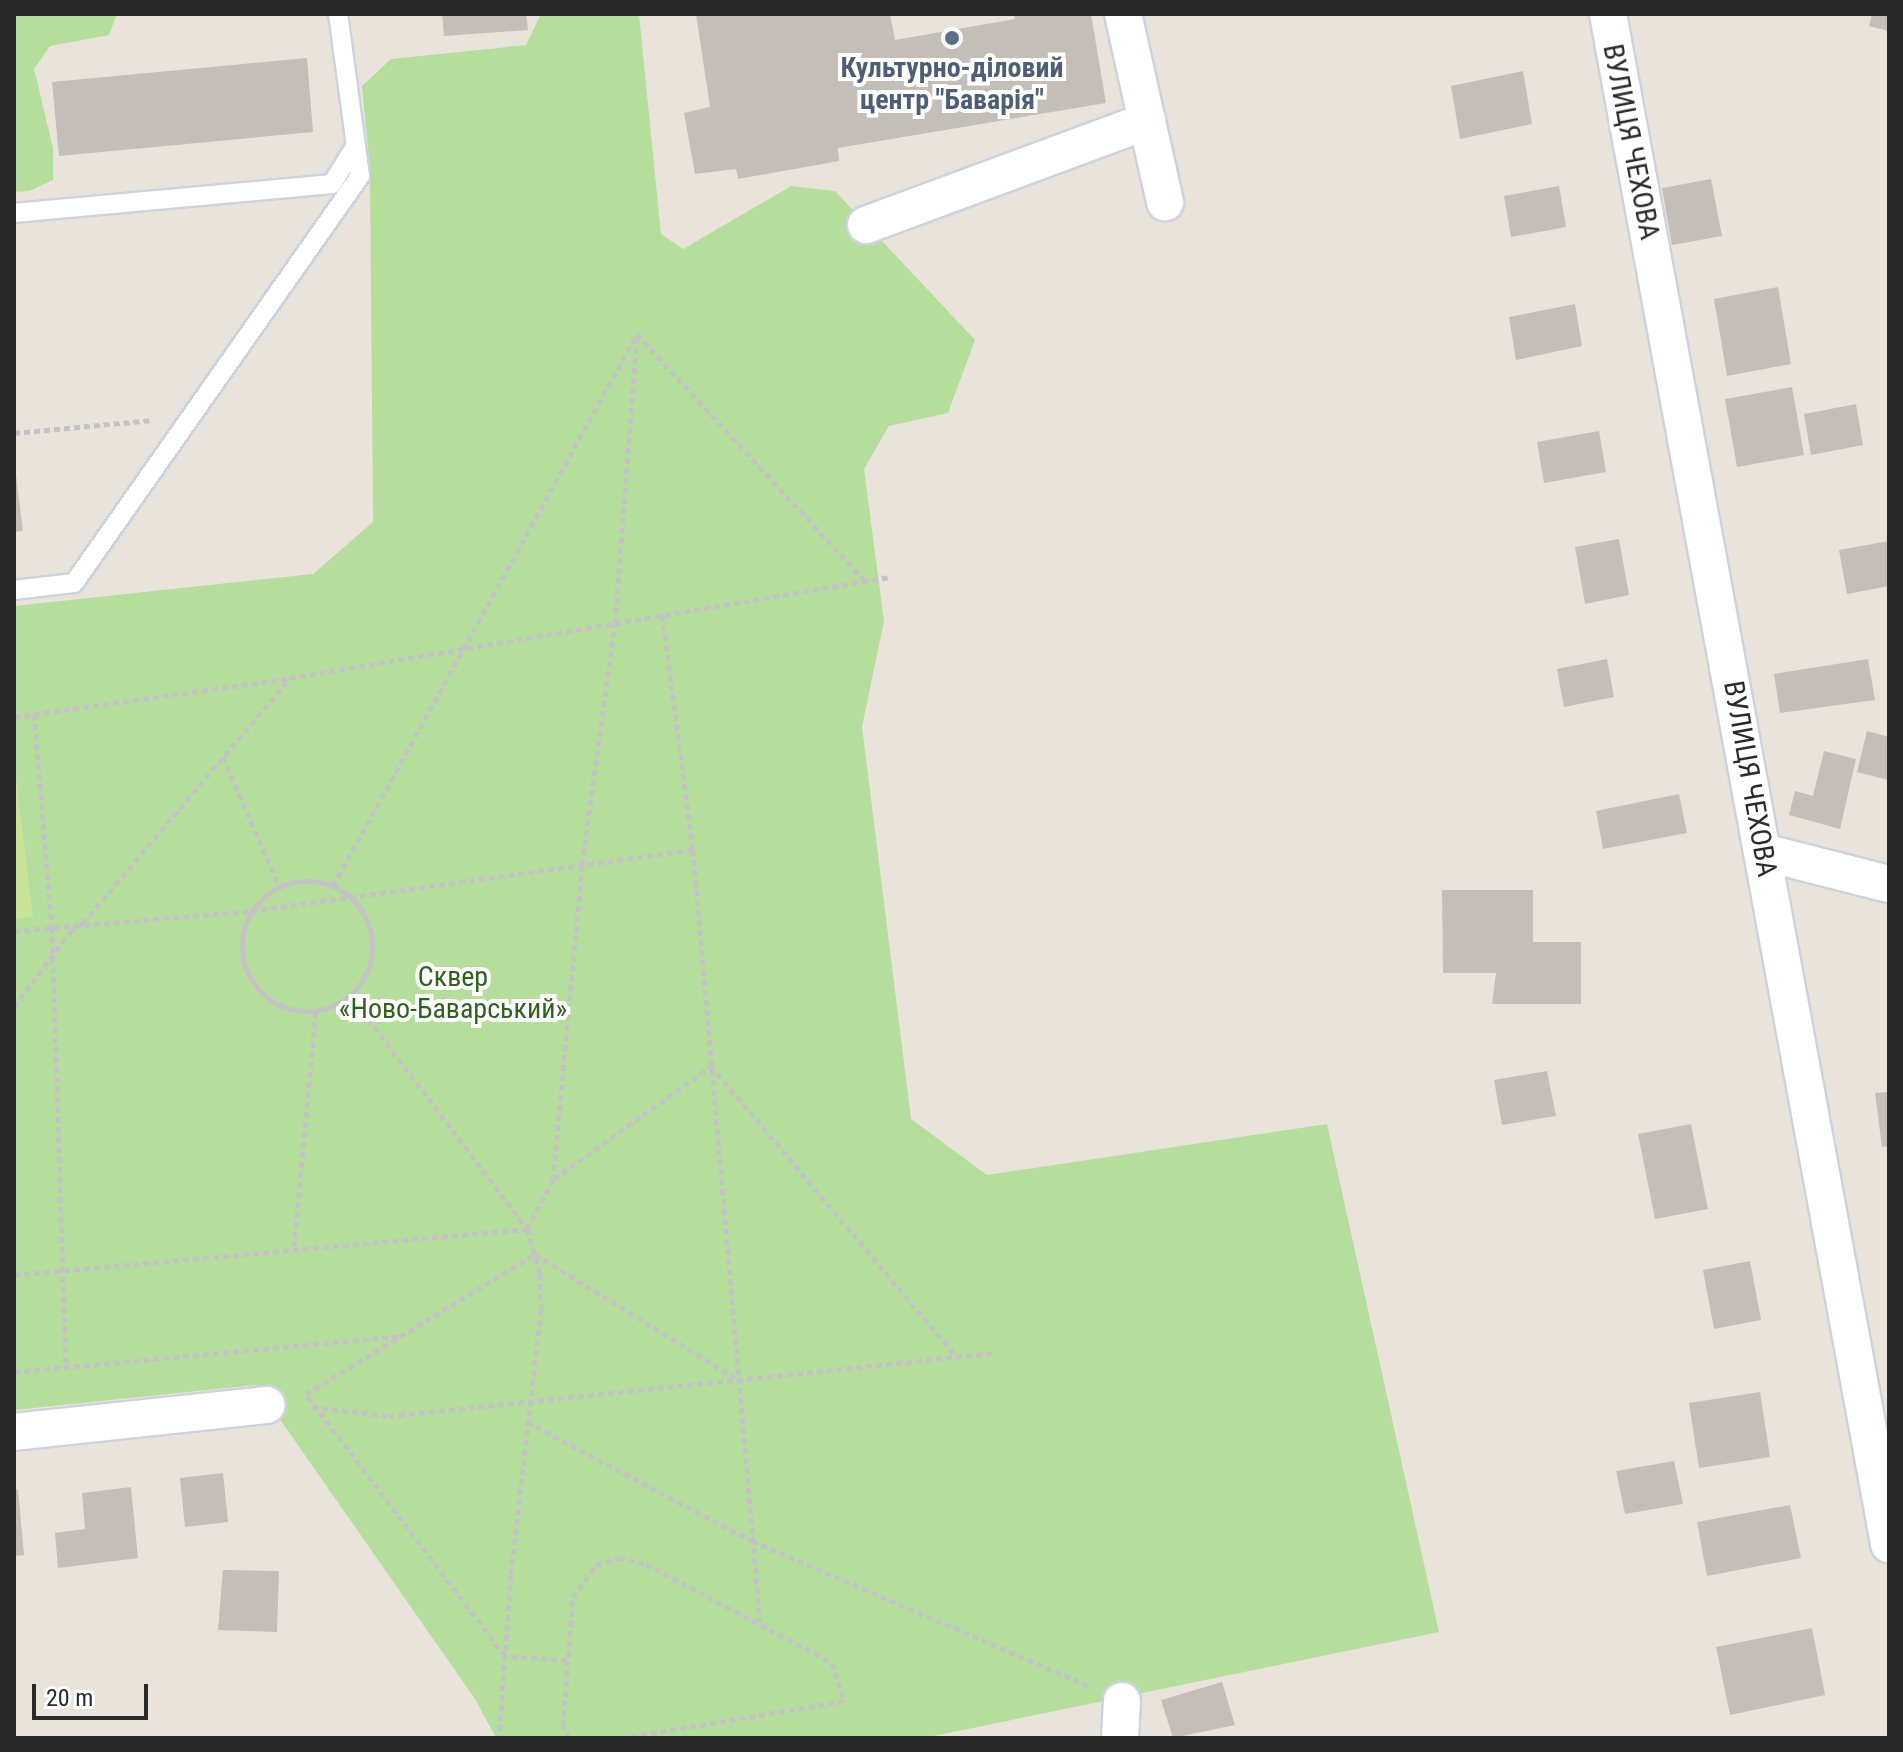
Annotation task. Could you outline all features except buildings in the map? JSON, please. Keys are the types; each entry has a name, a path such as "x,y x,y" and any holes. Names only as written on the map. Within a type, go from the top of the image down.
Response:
{"street":[{"path":"1123,14 1165,202"},
{"name":"ВУЛИЦЯ ЧЕХОВА","path":"1608,14 1889,1544"},
{"path":"866,225 1147,121"},
{"path":"1763,852 1889,884"},
{"path":"14,1432 267,1405"},
{"path":"1120,1738 1122,1701"}],"lane":[{"path":"14,590 74,583 360,176 338,14"},
{"path":"14,213 332,184 356,145"}],"path":[{"path":"637,334 864,580"},
{"path":"527,1229 553,1180 582,865 615,623 637,334"},
{"path":"333,886 637,334"},
{"path":"14,433 190,417"},
{"path":"14,717 290,678 890,577"},
{"path":"662,615 693,850 736,1379 760,1622"},
{"path":"14,1007 53,955 290,678"},
{"path":"34,714 52,927 66,1367"},
{"path":"223,757 279,886"},
{"path":"14,931 251,911 693,850"},
{"path":"315,881 333,886 349,896 361,909 372,945 366,972 350,995 316,1010 280,1005 252,981 241,946 251,911 279,886 315,881"},
{"path":"350,995 527,1229 535,1254 541,1310 529,1401 499,1738"},
{"path":"294,1247 316,1010"},
{"path":"553,1180 711,1066"},
{"path":"711,1066 956,1357"},
{"path":"14,1275 294,1247 527,1229"},
{"path":"535,1254 736,1379"},
{"path":"535,1254 306,1394 312,1407 505,1656 567,1660"},
{"path":"14,1372 401,1336"},
{"path":"267,1405 389,1416 994,1353"},
{"path":"527,1422 752,1541 1122,1701"},
{"path":"569,1738 563,1726 573,1597 582,1578 596,1565 619,1558 646,1564 832,1663 844,1701 623,1738"}],"green space":[{"path":"14,14 117,14 109,35 50,46 34,69 53,148 53,180 29,191 14,192"},
{"name":"Сквер «Ново-Баварський»","path":"541,14 639,14 661,234 683,249 791,186 835,191 975,340 948,413 889,426 864,469 884,621 862,727 911,1119 987,1175 1327,1124 1439,1632 924,1738 496,1738 475,1699 256,1385 14,1410 14,606 313,574 373,522 370,170 362,86 391,59 526,45"},
{"path":"14,761 33,917 14,919"}],"place":[{"name":"Культурно-діловий центр \"Баварія\"","path":"952,38"}]}
